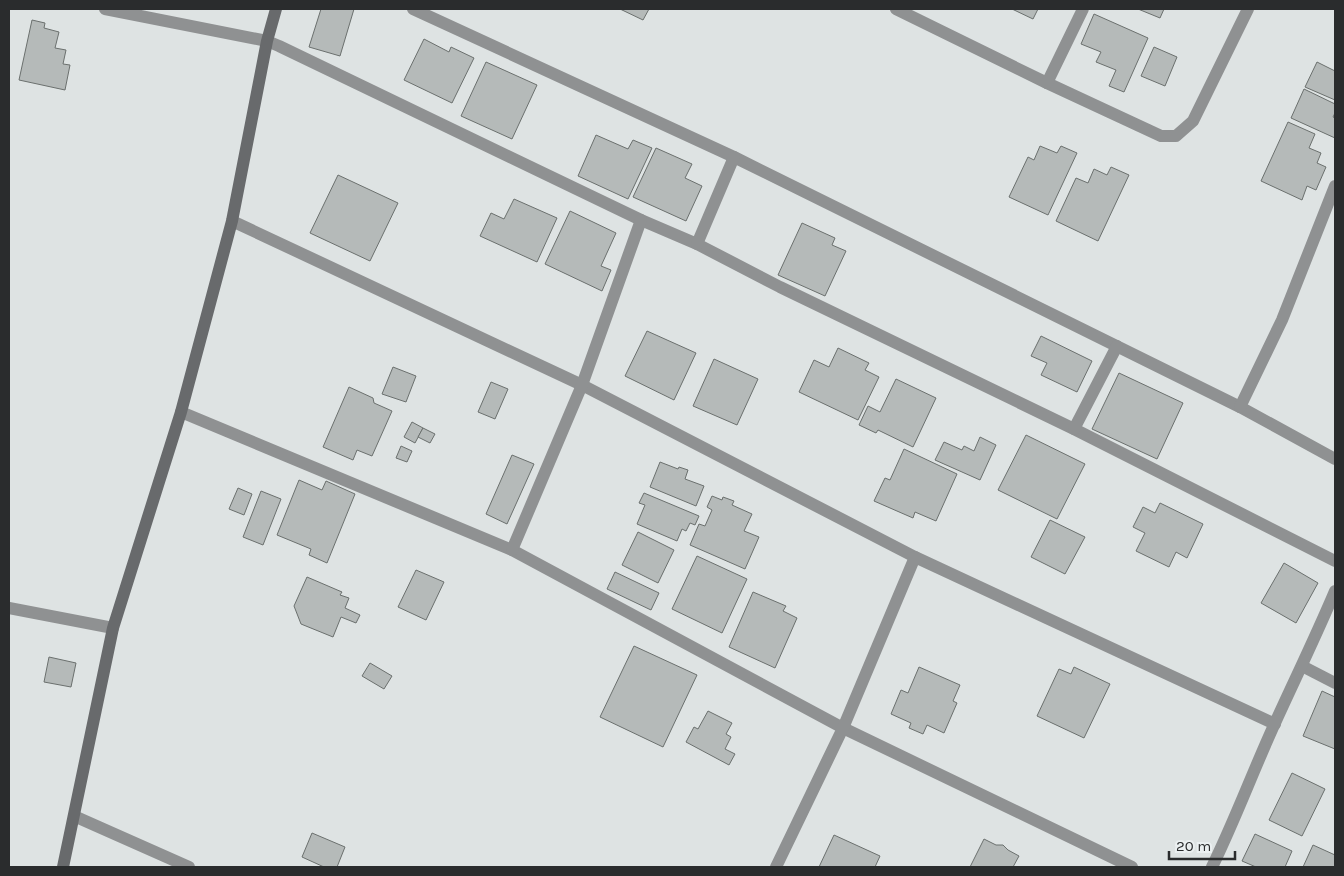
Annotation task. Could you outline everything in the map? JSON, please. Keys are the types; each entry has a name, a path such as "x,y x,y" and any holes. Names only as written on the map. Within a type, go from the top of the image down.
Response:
{"street":[{"path":"105,9 267,41 280,46 641,220 697,244 780,287 1074,429 1335,561"},
{"path":"63,867 113,628 181,412 232,221 267,41 276,9"},
{"path":"413,9 734,157 1240,407 1335,459"},
{"path":"896,9 1161,136 1176,136 1193,121 1248,9"},
{"path":"1047,83 1083,9"},
{"path":"697,244 734,157"},
{"path":"1240,407 1282,320 1335,186"},
{"path":"512,550 582,385 641,220"},
{"path":"232,221 582,385 915,557 1275,724"},
{"path":"1074,429 1117,346"},
{"path":"181,412 512,550 843,728 1132,867"},
{"path":"776,867 843,728 915,557"},
{"path":"1212,867 1335,591"},
{"path":"9,608 113,628"},
{"path":"1302,666 1335,683"},
{"path":"74,816 189,867"}],"building":[{"path":"321,9 354,9 340,56 309,47"},
{"path":"620,9 649,9 643,20"},
{"path":"1012,9 1038,9 1033,19"},
{"path":"1138,9 1164,9 1160,18"},
{"path":"1094,14 1148,38 1124,92 1109,86 1116,70 1096,62 1101,52 1081,44"},
{"path":"32,20 45,23 44,28 59,32 55,48 66,50 63,64 70,65 65,90 19,80"},
{"path":"424,39 449,52 451,47 474,58 452,103 404,80"},
{"path":"1154,47 1177,57 1165,86 1141,76"},
{"path":"486,62 537,85 512,139 461,116"},
{"path":"1317,62 1335,71 1335,100 1305,87"},
{"path":"1304,89 1335,104 1333,117 1335,118 1335,138 1291,118"},
{"path":"1288,122 1315,134 1309,148 1321,153 1317,163 1326,167 1316,190 1307,186 1302,200 1261,181"},
{"path":"596,135 628,149 633,140 652,148 628,199 578,176"},
{"path":"1040,146 1057,153 1061,146 1077,153 1048,215 1009,197 1028,157 1034,160"},
{"path":"656,148 692,164 685,178 702,186 686,221 633,197"},
{"path":"1111,167 1129,175 1098,241 1056,221 1076,178 1088,183 1094,169 1107,175"},
{"path":"338,175 398,203 370,261 310,233"},
{"path":"514,199 557,218 537,262 480,236 491,213 504,219"},
{"path":"570,211 616,233 601,266 611,270 602,291 545,264"},
{"path":"802,223 835,238 832,245 846,251 825,296 778,275"},
{"path":"647,331 696,353 674,400 625,376"},
{"path":"1041,336 1092,361 1077,392 1041,375 1047,363 1031,356"},
{"path":"838,348 869,363 865,370 879,377 858,420 799,392 814,360 829,367"},
{"path":"714,359 758,379 737,425 693,406"},
{"path":"393,367 416,376 406,402 382,394"},
{"path":"1119,373 1183,403 1157,459 1092,429"},
{"path":"896,379 936,398 913,447 878,430 876,433 859,425 868,406 880,412"},
{"path":"491,382 508,389 495,419 478,412"},
{"path":"349,387 373,398 374,403 392,411 372,456 357,450 353,460 323,447"},
{"path":"412,422 423,428 415,443 404,437"},
{"path":"423,428 435,434 430,443 418,437"},
{"path":"1026,435 1085,464 1057,519 998,490"},
{"path":"980,437 996,445 980,480 935,460 944,442 962,450 964,446 974,451"},
{"path":"401,446 412,451 407,462 396,458"},
{"path":"904,449 957,474 936,521 915,512 913,518 874,501 885,478 890,480"},
{"path":"512,455 534,464 507,524 486,514"},
{"path":"660,462 678,469 679,467 688,470 685,479 704,486 696,506 650,487"},
{"path":"299,480 322,490 326,481 355,494 327,563 309,555 311,549 277,535"},
{"path":"238,488 252,494 244,515 229,509"},
{"path":"261,491 281,499 263,545 243,537"},
{"path":"644,493 699,516 695,525 690,523 686,531 682,529 677,541 637,524 645,505 639,503"},
{"path":"712,496 722,500 723,497 734,501 732,505 752,514 744,531 759,537 745,569 690,545 699,524 705,526 712,510 707,507"},
{"path":"1160,503 1203,524 1187,558 1176,552 1169,567 1136,551 1145,533 1133,527 1143,507 1155,513"},
{"path":"1050,520 1085,537 1065,574 1031,557"},
{"path":"638,532 674,550 658,583 622,565"},
{"path":"697,556 747,579 722,633 672,609"},
{"path":"1284,563 1318,583 1296,623 1261,603"},
{"path":"416,570 444,582 426,620 398,607"},
{"path":"615,572 659,593 651,610 607,589"},
{"path":"307,577 342,592 340,595 349,598 345,608 360,615 356,623 341,617 333,637 301,624 294,606"},
{"path":"753,592 786,606 783,611 797,618 775,668 729,647"},
{"path":"634,646 697,675 663,747 600,717"},
{"path":"49,657 76,663 71,687 44,682"},
{"path":"370,663 392,676 384,689 362,676"},
{"path":"919,667 960,685 953,701 957,703 944,733 927,725 923,734 909,728 911,723 891,714 901,690 908,693"},
{"path":"1074,667 1110,684 1084,738 1037,716 1059,669 1071,674"},
{"path":"1322,691 1335,697 1335,749 1303,736"},
{"path":"708,711 732,723 726,734 731,737 725,749 735,754 729,765 686,742 694,727 698,729"},
{"path":"1292,773 1325,789 1302,836 1269,820"},
{"path":"312,833 345,847 337,867 324,867 302,857"},
{"path":"1255,834 1292,851 1285,867 1256,867 1242,861"},
{"path":"834,835 880,856 875,867 819,867"},
{"path":"984,839 996,845 1003,845 1019,856 1013,867 970,867"},
{"path":"1313,845 1335,855 1335,867 1303,867"}]}
